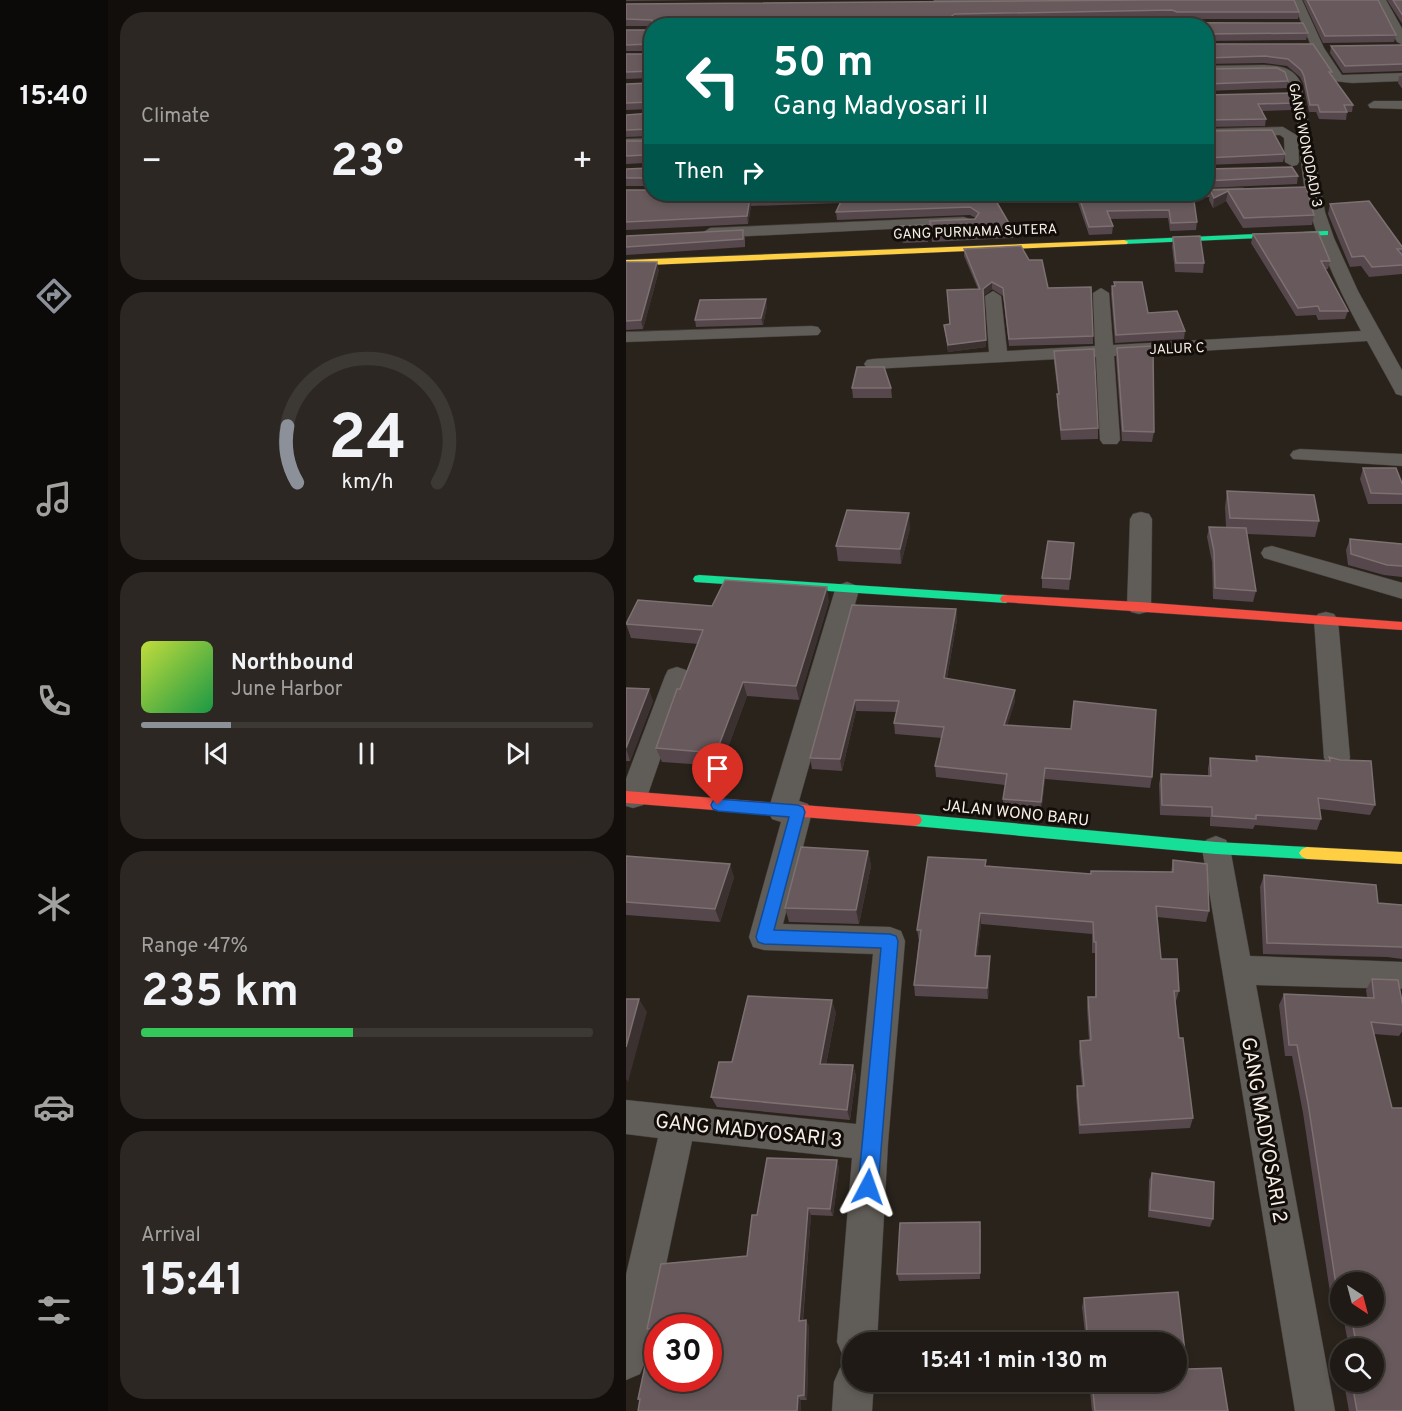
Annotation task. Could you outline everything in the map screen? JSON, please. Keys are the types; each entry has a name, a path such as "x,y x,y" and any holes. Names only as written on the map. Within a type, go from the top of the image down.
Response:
{"street":[{"path":"1381,0 1398,22 1399,45"},
{"path":"929,2 1047,1"},
{"path":"1295,5 1302,24 1338,78 1352,80 1403,77"},
{"path":"1166,10 1171,18"},
{"name":"GANG WONODADI 3","path":"1214,70 1283,70 1292,77 1292,94 1309,168 1306,190 1340,272 1403,390"},
{"path":"1374,105 1403,105"},
{"path":"1214,133 1286,132 1292,139 1287,168 1309,168"},
{"path":"626,143 644,142"},
{"path":"1214,193 1256,192"},
{"path":"697,234 970,222"},
{"name":"GANG PURNAMA SUTERA","path":"626,263 1325,233"},
{"path":"1101,293 1110,440"},
{"path":"993,296 998,356"},
{"path":"626,337 812,331"},
{"name":"JALUR C","path":"873,363 1220,346 1373,335"},
{"path":"1300,455 1403,460"},
{"path":"1139,606 1141,519"},
{"path":"1272,553 1403,591"},
{"path":"699,579 847,590 1139,606 1403,626"},
{"path":"847,590 790,811 764,937 890,941 871,1143 858,1332"},
{"path":"1326,620 1337,758"},
{"path":"629,797 677,676"},
{"name":"JALAN WONO BARU","path":"629,797 906,819 1216,848 1403,858"},
{"name":"GANG MADYOSARI 2","path":"1216,848 1315,1411"},
{"path":"1237,970 1400,975"},
{"name":"GANG MADYOSARI 3","path":"626,1117 871,1143"},
{"path":"626,1360 679,1121"},
{"path":"852,1411 853,1392"}],"building":[{"path":"1294,0 1299,12 1177,12 1172,10 955,14 949,18 644,20 626,19 626,4"},
{"path":"1307,0 1378,0 1396,35 1325,36"},
{"path":"1393,0 1403,0 1403,16"},
{"path":"1214,23 1303,23 1308,33 1214,34"},
{"path":"626,30 644,30 644,44 626,45"},
{"path":"1214,44 1313,44 1332,72 1329,72 1353,105 1344,105 1347,112 1320,112 1318,105 1310,105 1301,70 1288,59 1265,56 1214,58"},
{"path":"1403,45 1403,64 1345,66 1331,46"},
{"path":"626,54 644,54 644,71 626,72"},
{"path":"1277,68 1285,72 1288,81 1214,84 1214,69"},
{"path":"644,83 644,102 626,103 626,84"},
{"path":"1291,93 1293,103 1258,104 1266,119 1214,120 1214,95"},
{"path":"644,114 644,129 626,130 626,115"},
{"path":"1272,130 1285,154 1214,158 1214,131"},
{"path":"626,141 644,141 643,155 626,156"},
{"path":"1292,167 1298,176 1214,181 1214,169"},
{"path":"644,168 644,178 626,178 626,169"},
{"path":"1306,187 1314,215 1244,218 1228,191 1214,198 1214,190"},
{"path":"626,190 644,190 644,201 750,201 747,216 626,222"},
{"path":"841,201 996,201 1013,230 932,234 930,221 975,219 979,213 970,207 836,212"},
{"path":"1080,201 1194,201 1197,222 1171,223 1169,210 1107,211 1113,226 1089,227"},
{"path":"1369,201 1403,248 1397,249 1403,256 1403,265 1372,267 1364,256 1352,257 1330,204"},
{"path":"930,225 927,237 903,238 899,226"},
{"path":"743,230 743,239 626,247 626,236"},
{"path":"1318,232 1330,261 1321,261 1348,311 1320,311 1318,306 1298,308 1253,234"},
{"path":"1200,236 1204,263 1176,263 1173,237"},
{"path":"1021,246 1029,260 1042,260 1048,288 1091,287 1093,336 1009,339 1003,288 992,282 983,289 986,340 948,345 944,325 950,324 947,290 980,289 964,249"},
{"path":"626,262 657,262 641,320 626,321"},
{"path":"1114,282 1142,282 1148,313 1177,311 1185,331 1116,335 1112,286 1115,286"},
{"path":"766,299 761,318 695,320 700,300"},
{"path":"1153,346 1154,432 1123,431 1117,348"},
{"path":"1094,349 1098,428 1061,430 1054,351"},
{"path":"857,367 884,367 891,388 852,388"},
{"path":"1363,468 1396,468 1403,486 1403,494 1371,493"},
{"path":"1227,491 1314,495 1319,521 1230,518"},
{"path":"847,510 909,513 900,549 836,546"},
{"path":"1209,527 1246,528 1256,591 1215,588 1214,551"},
{"path":"1350,539 1403,544 1403,566 1387,565 1351,554"},
{"path":"1048,541 1074,543 1070,579 1042,578"},
{"path":"725,580 827,587 796,686 743,682 716,753 656,748 677,689 680,689 703,630 626,624 638,600 712,606"},
{"path":"852,605 956,609 944,678 1015,690 1004,725 1071,729 1074,701 1156,710 1152,777 1045,768 1041,802 1003,799 1007,774 935,766 944,727 894,723 899,701 855,700 840,759 810,758"},
{"path":"626,688 649,689 626,748"},
{"path":"1256,756 1330,761 1329,757 1340,760 1371,761 1375,805 1318,798 1321,819 1256,815 1256,819 1212,816 1212,807 1162,805 1161,774 1211,776 1210,758 1257,761"},
{"path":"801,847 868,851 856,910 785,908"},
{"path":"626,856 730,864 715,909 626,902"},
{"path":"928,857 986,860 985,866 1091,874 1091,871 1173,872 1173,860 1207,864 1209,911 1156,906 1161,959 1177,959 1179,991 1174,991 1179,1038 1183,1038 1193,1118 1080,1125 1077,1086 1084,1086 1080,1041 1091,1040 1088,997 1096,997 1096,942 1094,942 1093,922 980,913 975,956 990,956 987,988 914,985 921,930 917,930"},
{"path":"1264,875 1376,885 1378,903 1403,905 1403,947 1267,943"},
{"path":"1372,979 1398,980 1403,1007 1403,1025 1371,1022 1392,1108 1403,1108 1403,1411 1357,1411 1354,1392 1384,1392 1384,1338 1355,1338 1353,1326 1384,1326 1384,1272 1334,1272 1308,1103 1297,1045 1289,1045 1284,994 1374,998"},
{"path":"748,996 832,1000 820,1064 853,1065 847,1110 711,1097 719,1062 732,1062"},
{"path":"626,999 639,999 626,1047"},
{"path":"767,1158 837,1160 830,1209 808,1208 799,1321 806,1320 804,1395 798,1396 797,1411 638,1411 644,1371 644,1392 722,1392 722,1314 650,1314 661,1264 747,1256 752,1215 757,1215"},
{"path":"1152,1173 1214,1182 1213,1219 1150,1210"},
{"path":"980,1222 980,1273 897,1274 900,1223"},
{"path":"1178,1292 1183,1332 1087,1332 1084,1298"},
{"path":"1221,1368 1228,1411 1095,1411 1093,1392 1187,1392 1187,1369"}],"traffic: fast":[{"path":"1124,242 1325,233"},
{"path":"699,579 1006,599"},
{"path":"915,820 1216,848 1307,853"}],"traffic: slow":[{"path":"626,263 1124,242"},
{"path":"1307,853 1403,858"}],"traffic: jam":[{"path":"1006,599 1139,606 1403,626"},
{"path":"626,797 915,820"}],"route":[{"path":"718,805 798,812 764,937 890,941 868,1187"}]}
